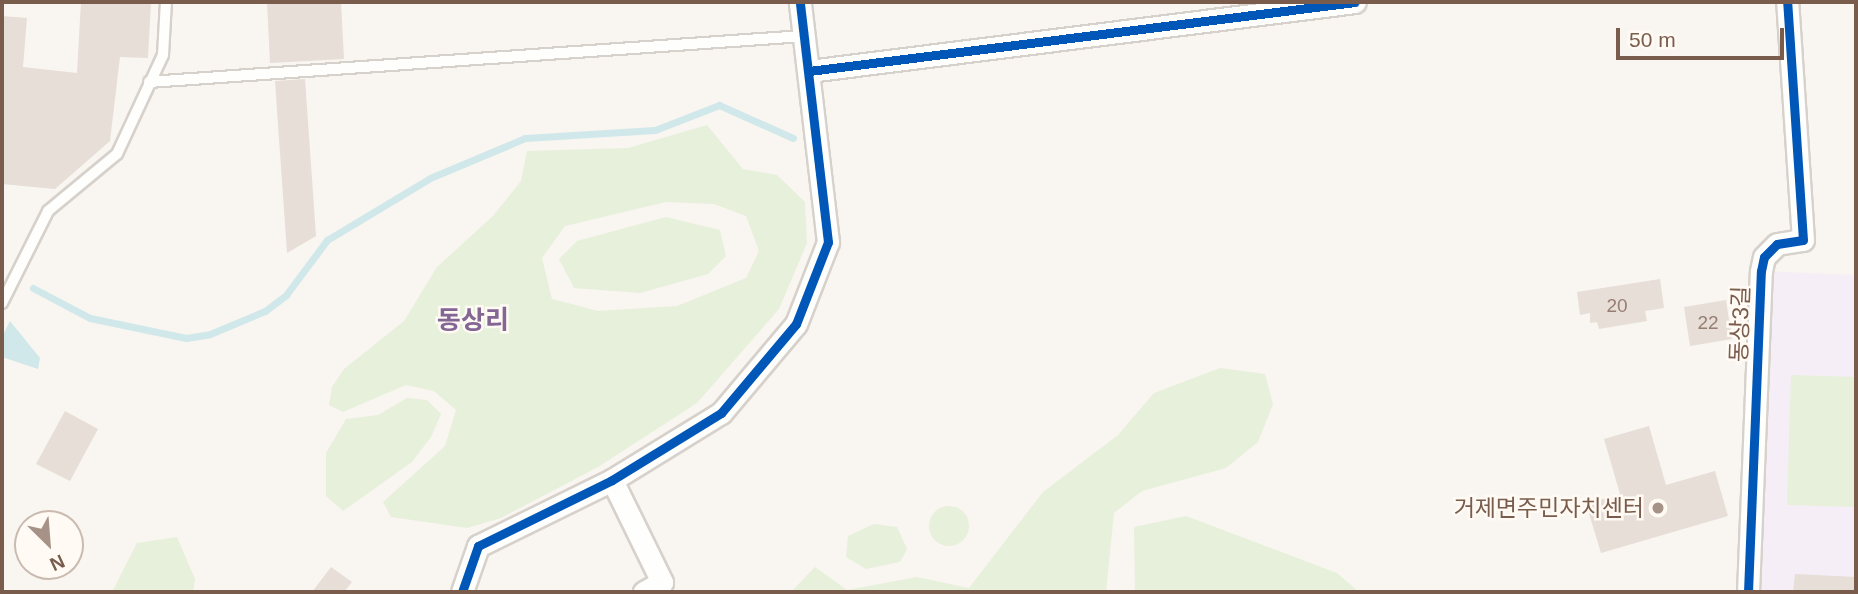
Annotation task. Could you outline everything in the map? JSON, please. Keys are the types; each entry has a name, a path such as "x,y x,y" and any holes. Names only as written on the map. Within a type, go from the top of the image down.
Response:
{"street":[{"path":"462,592 478,546 612,480 721,413 796,324 828,242 800,2"},
{"path":"809,71 1355,2"},
{"name":"동상3길","path":"1748,592 1761,271 1764,257 1777,244 1803,240 1787,2"},
{"path":"612,480 662,582 644,592"}],"lane":[{"path":"2,303 48,211 117,153 163,55 166,2"},
{"path":"149,82 804,36"}],"shaded area":[{"path":"1761,271 1856,275 1856,592 1748,592"}],"green space":[{"path":"707,125 743,169 777,175 805,202 807,243 779,309 697,403 598,467 501,518 467,528 391,517 383,502 445,446 456,410 434,391 406,385 343,412 329,405 332,387 344,369 404,321 437,267 493,216 521,181 527,151 628,148","holes":["666,202 714,204 746,216 759,251 746,278 677,306 598,311 552,299 542,258 565,226"]},
{"path":"666,217 720,230 726,256 708,274 640,293 574,288 559,259 577,241"},
{"path":"1220,368 1265,374 1273,404 1258,442 1226,468 1142,491 1114,513 1106,592 791,592 815,567 847,590 917,577 969,588 1043,492 1118,435 1154,393"},
{"path":"1791,375 1856,377 1856,507 1787,505"},
{"path":"407,398 427,400 441,414 431,437 412,462 343,511 326,496 326,453 346,419 378,415"},
{"path":"949,506 963,512 969,526 963,540 949,546 935,540 929,526 935,512"},
{"path":"1186,516 1337,573 1359,592 1135,592 1134,527"},
{"path":"874,524 897,527 907,549 900,562 866,569 846,557 848,536"},
{"path":"177,537 195,579 193,592 112,592 137,543"}],"water":[{"path":"10,321 40,358 38,369 2,357 2,337"}],"building":[{"path":"81,2 151,2 148,58 120,57 110,141 55,189 2,184 2,16 27,18 23,67 77,73"},
{"path":"267,2 341,2 344,59 270,63"},
{"path":"305,79 316,236 287,253 275,81"},
{"path":"1660,279 1664,308 1645,311 1647,321 1599,329 1597,322 1590,323 1590,313 1580,315 1577,292"},
{"path":"1726,300 1732,339 1690,346 1684,307"},
{"path":"65,411 98,429 70,481 36,464"},
{"path":"1649,426 1666,485 1715,471 1728,516 1601,553 1586,504 1620,494 1604,439"},
{"path":"331,567 352,582 344,592 312,592"},
{"path":"1795,574 1856,577 1856,592 1793,592"}],"waterway":[{"path":"33,288 90,318 186,338 210,334 265,311 286,295 327,240 430,178 525,138 655,130 719,105 793,138"}],"cycle path":[{"path":"462,592 478,546 612,480 721,413 796,324 828,242 800,2"},
{"path":"809,71 1355,2"},
{"path":"1748,592 1761,271 1764,257 1777,244 1803,240 1787,2"}],"place":[{"name":"거제면주민자치센터","path":"1658,508"}],"district":[{"name":"동상리","path":"473,321"}]}
